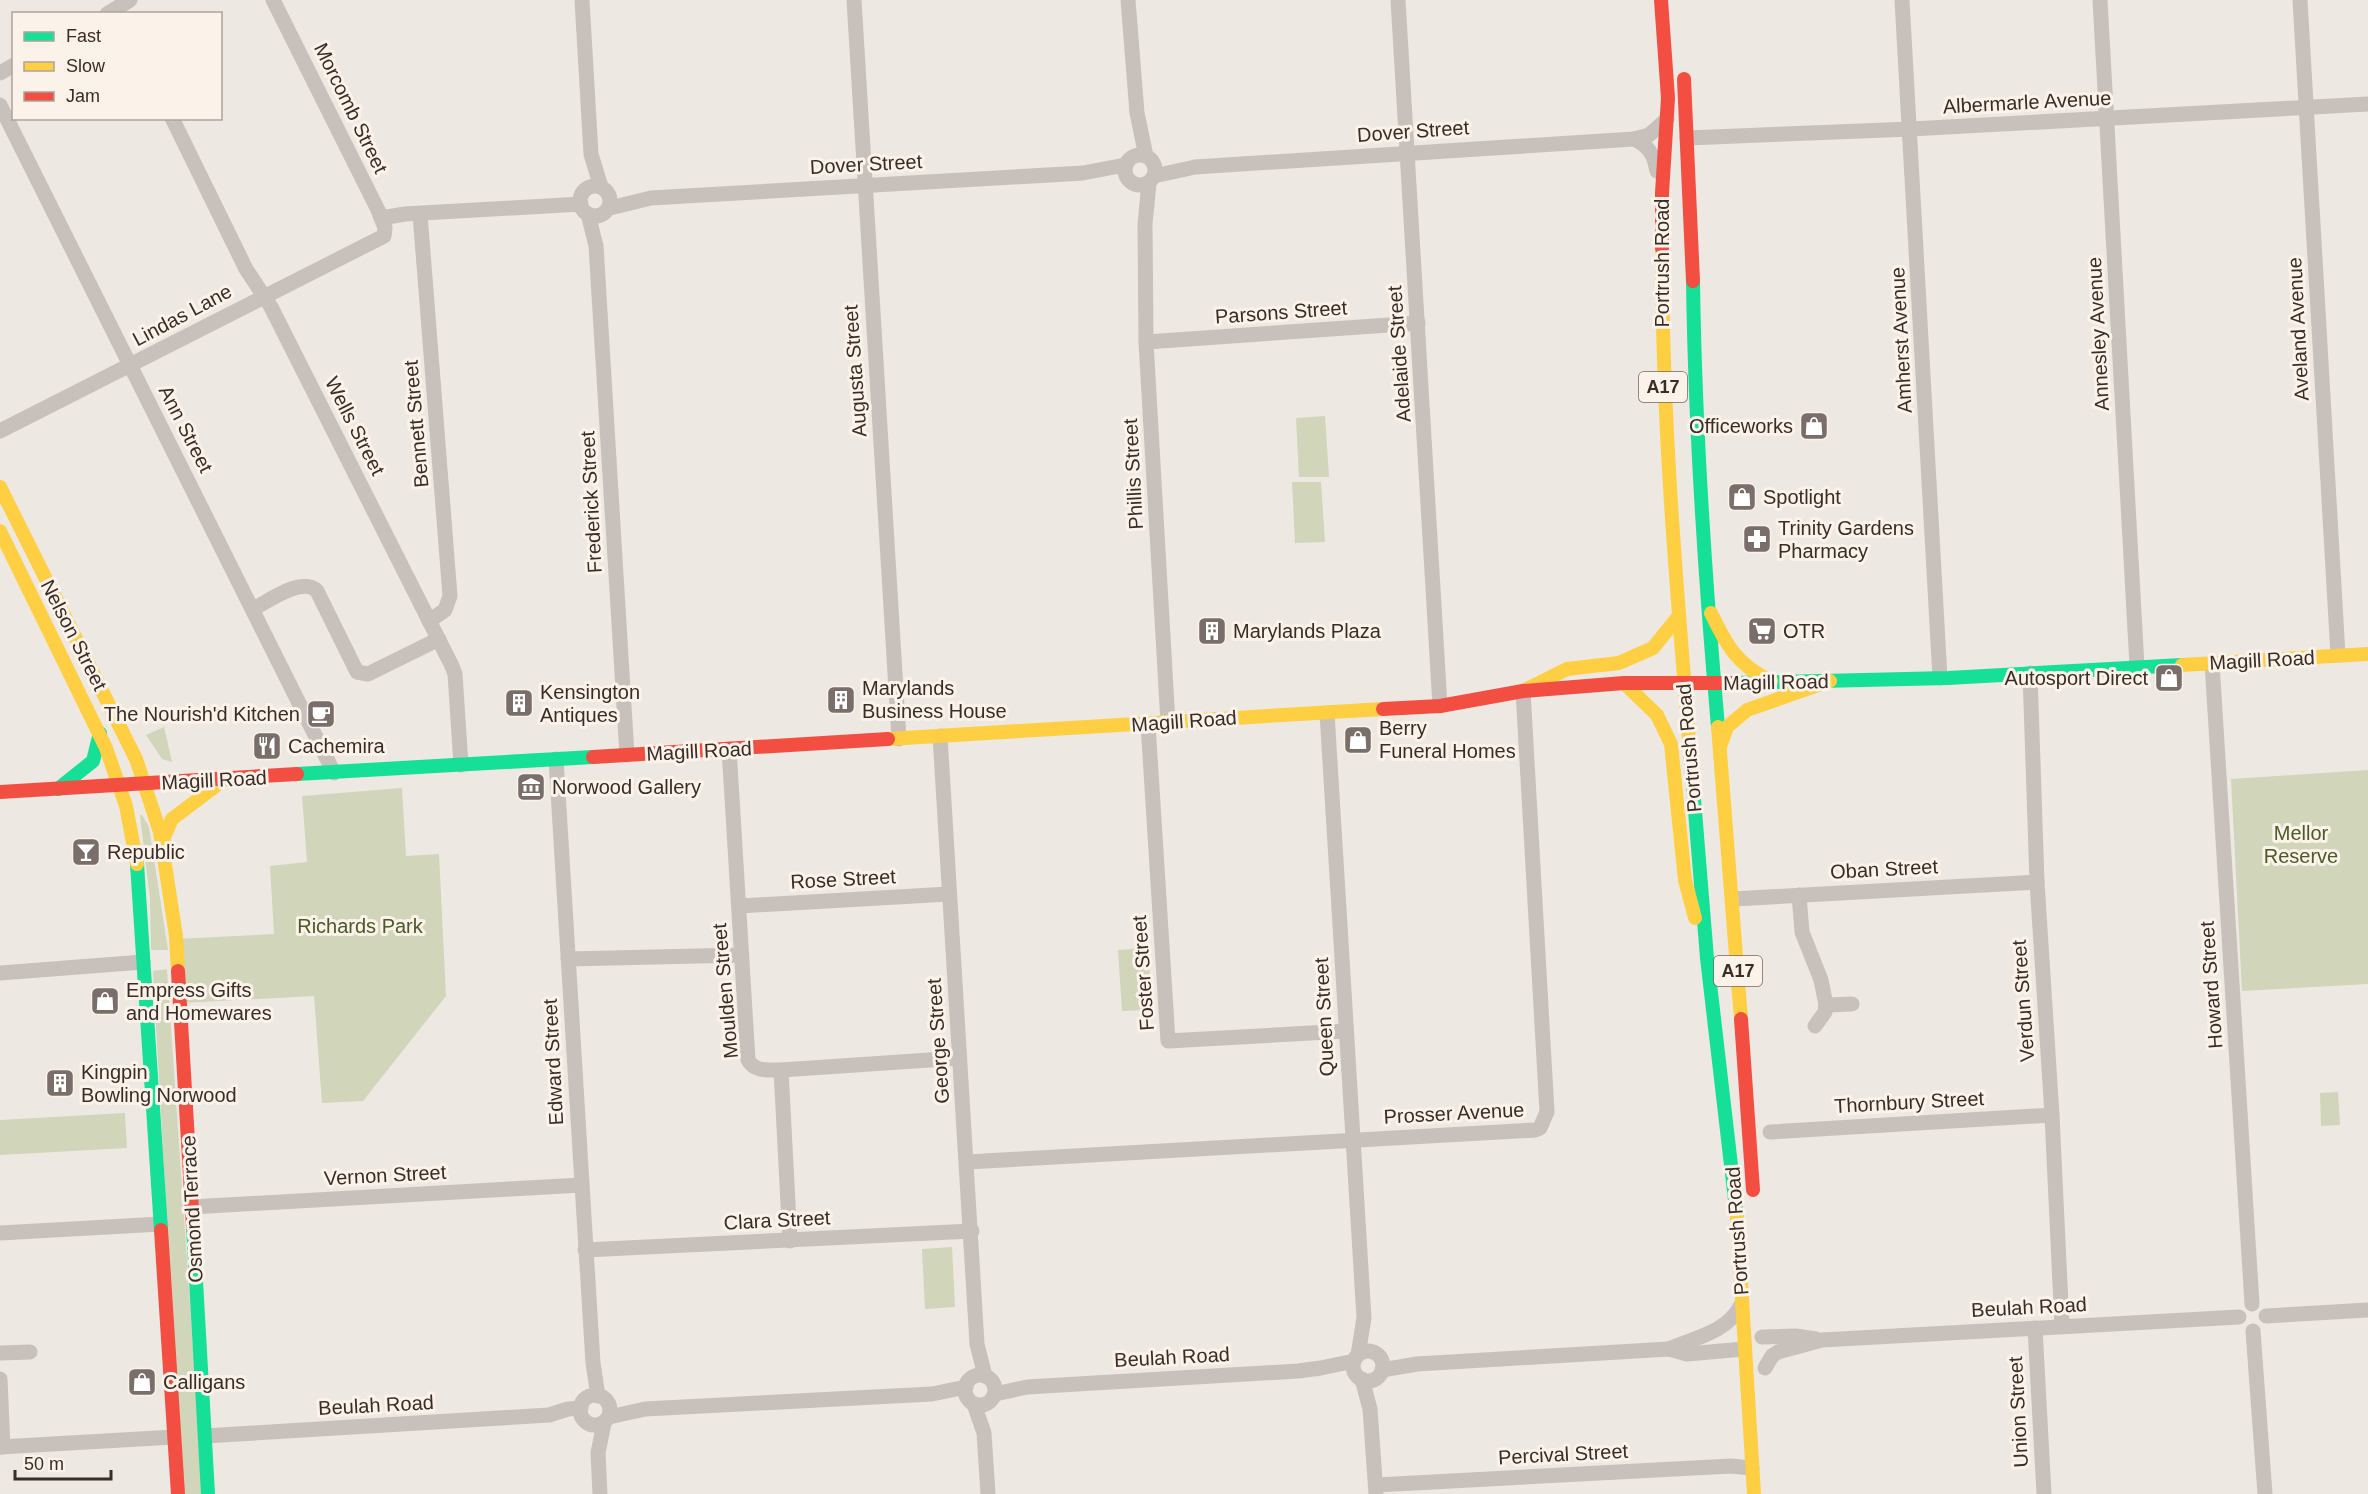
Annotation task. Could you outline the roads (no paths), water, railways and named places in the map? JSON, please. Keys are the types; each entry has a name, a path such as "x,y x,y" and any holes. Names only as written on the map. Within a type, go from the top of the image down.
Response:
{"main road":[{"name":"Portrush Road","path":"1661,0 1668,98 1662,193 1664,397 1678,618 1707,958 1736,1199 1754,1494"},
{"name":"Portrush Road","path":"1683,69 1695,407 1706,603 1733,899 1753,1200 1746,1228 1752,1326 1744,1349"},
{"path":"1662,244 1678,154 1687,138 1681,132 1668,98"},
{"name":"Nelson Street","path":"0,488 136,759 144,784"},
{"name":"Nelson Street","path":"0,531 100,733 121,785"},
{"path":"1706,603 1728,648 1742,666 1775,683"},
{"path":"1523,691 1567,669 1619,663 1653,648 1678,618"},
{"name":"Magill Road","path":"0,792 1440,706 1523,691 1624,683 1775,683 1940,678 2368,654"},
{"path":"1720,747 1726,727 1747,710 1830,681"},
{"path":"1624,683 1658,715 1671,744 1684,880 1707,958"},
{"path":"58,789 93,761 100,733"},
{"path":"162,842 172,819 225,779"},
{"name":"Osmond Terrace","path":"144,784 162,842 171,896 160,960 161,1224 178,1494"},
{"name":"Osmond Terrace","path":"121,785 129,812 160,960 191,1207 208,1494"},
{"path":"1762,1330 1765,1374"},
{"path":"1752,1464 1759,1445 1754,1361 1762,1330"}],"street":[{"path":"114,12 130,0"},
{"name":"Morcomb Street","path":"273,0 314,78 381,218 385,228 384,236"},
{"name":"Frederick Street","path":"582,0 596,201 596,246 627,755"},
{"name":"Augusta Street","path":"854,0 899,739"},
{"name":"Phillis Street","path":"1128,0 1145,224 1146,342 1168,723"},
{"name":"Adelaide Street","path":"1398,0 1440,706"},
{"name":"Amherst Avenue","path":"1902,0 1940,678"},
{"name":"Annesley Avenue","path":"2100,0 2137,666"},
{"name":"Aveland Avenue","path":"2300,0 2338,656"},
{"name":"Albermarle Avenue","path":"1687,138 1911,129 2368,104"},
{"name":"Ann Street","path":"0,105 334,773"},
{"name":"Dover Street","path":"381,218 596,201 1634,139 1649,135 1667,119"},
{"name":"Wells Street","path":"173,120 246,269 264,296 330,422 455,674 461,765"},
{"path":"1634,139 1645,144 1653,154 1662,193"},
{"name":"Bennett Street","path":"420,214 450,596 445,610 429,621"},
{"name":"Lindas Lane","path":"0,431 384,236"},
{"name":"Parsons Street","path":"1146,342 1418,323"},
{"path":"253,609 296,587 312,586 317,591 357,672 363,674 368,674 439,639"},
{"name":"Howard Street","path":"2212,663 2252,1304"},
{"name":"Verdun Street","path":"2030,673 2037,882 2052,1115 2062,1326"},
{"name":"Prosser Avenue","path":"967,1162 1540,1128 1546,1118 1523,691"},
{"name":"Queen Street","path":"1327,713 1376,1489"},
{"name":"Foster Street","path":"1148,724 1168,1041 1346,1031"},
{"name":"George Street","path":"940,736 959,1058 972,1231 977,1344 972,1364 980,1390 988,1494"},
{"name":"Moulden Street","path":"729,749 748,1060 751,1066 757,1069 781,1070 959,1058"},
{"name":"Edward Street","path":"556,759 600,1494"},
{"name":"Oban Street","path":"1733,899 2037,882"},
{"name":"Rose Street","path":"739,906 950,894"},
{"path":"1799,895 1802,932 1821,980 1826,1005 1825,1012 1815,1026"},
{"path":"568,959 741,955"},
{"path":"0,973 160,960"},
{"path":"1826,1005 1852,1004"},
{"path":"781,1070 790,1241"},
{"name":"Thornbury Street","path":"1770,1132 2052,1115"},
{"name":"Vernon Street","path":"191,1207 581,1185"},
{"path":"0,1233 161,1224"},
{"name":"Clara Street","path":"585,1250 972,1231"},
{"name":"Beulah Road","path":"1669,1349 1728,1324 1742,1304"},
{"path":"2252,1304 2262,1309 2266,1316 2261,1328 2253,1331 2241,1325 2239,1317 2244,1306 2252,1304"},
{"path":"2266,1316 2368,1310"},
{"name":"Beulah Road","path":"1762,1330 1822,1340 2239,1317"},
{"name":"Union Street","path":"2035,1328 2044,1494"},
{"path":"2253,1331 2265,1494"},
{"name":"Beulah Road","path":"1765,1374 1772,1356 1778,1352 1822,1340"},
{"name":"Beulah Road","path":"205,1436 549,1415 568,1420 595,1411 980,1390 1006,1381 1027,1387 1367,1365 1669,1349 1687,1354 1744,1349"},
{"path":"0,1353 30,1352"},
{"path":"0,1379 1,1447 174,1437"},
{"name":"Percival Street","path":"1376,1489 1752,1464"}],"place":[{"name":"Officeworks","path":"1814,426"},
{"name":"Spotlight","path":"1742,497"},
{"name":"Trinity Gardens Pharmacy","path":"1757,539"},
{"name":"Marylands Plaza","path":"1212,631"},
{"name":"OTR","path":"1762,631"},
{"name":"Autosport Direct","path":"2169,678"},
{"name":"Marylands Business House","path":"841,700"},
{"name":"Kensington Antiques","path":"519,703"},
{"name":"The Nourish'd Kitchen","path":"321,714"},
{"name":"Berry Funeral Homes","path":"1358,740"},
{"name":"Cachemira","path":"267,746"},
{"name":"Norwood Gallery","path":"531,787"},
{"name":"Republic","path":"86,852"},
{"name":"Empress Gifts and Homewares","path":"105,1001"},
{"name":"Kingpin Bowling Norwood","path":"60,1083"},
{"name":"Calligans","path":"142,1382"}],"park label":[{"name":"Mellor Reserve","path":"2301,844"},
{"name":"Richards Park","path":"360,926"}]}
